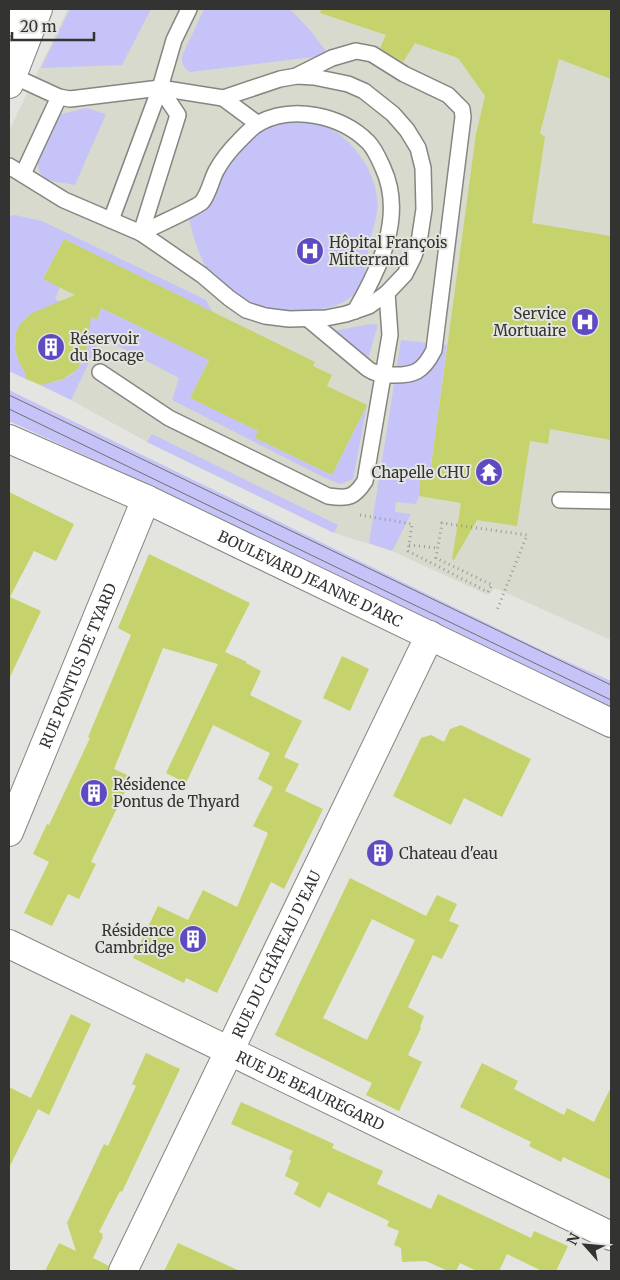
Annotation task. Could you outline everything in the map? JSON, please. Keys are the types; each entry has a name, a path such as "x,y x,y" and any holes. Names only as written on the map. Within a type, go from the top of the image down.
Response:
{"street":[{"path":"10,78 38,9"},
{"name":"BOULEVARD JEANNE D'ARC","path":"9,439 146,499 611,723"},
{"name":"RUE PONTUS DE TYARD","path":"9,832 146,499"},
{"name":"RUE DU CHÂTEAU D'EAU","path":"123,1271 430,635"},
{"name":"RUE DE BEAUREGARD","path":"9,944 611,1236"}],"lane":[{"path":"9,28 17,9"},
{"path":"111,220 160,88 174,40 189,9"},
{"path":"297,76 332,58 356,51 372,54 404,74 448,95 462,109 463,118 434,350 428,363 420,370 407,375 374,373 308,319"},
{"path":"9,166 64,200 141,233 202,275 246,310 273,317 326,318 368,306 387,293 405,274 419,242 424,209 425,188 418,148 407,130 393,114 364,91 348,84 314,77 297,76 280,79 223,98 160,88 70,99 59,97 10,78"},
{"path":"141,233 178,115 160,88"},
{"path":"23,174 59,97"},
{"path":"223,98 258,124"},
{"path":"141,233 201,203 226,154 258,124 293,114 325,117 342,123 368,142 377,154 392,192 392,210 381,261 372,283 355,310"},
{"path":"100,372 169,418 328,496 351,497 365,481 390,335 387,293"},
{"path":"560,500 611,502"}],"path":[{"path":"365,481 360,516 412,524 408,551 488,592 492,585 436,558 442,523 527,535 497,610"},
{"path":"409,545 438,548"}],"shaded area":[{"name":"Hôpital François Mitterrand","path":"68,9 611,9 611,640 495,588 488,595 392,551 334,533 147,442 71,400 9,371 9,131"},
{"path":"70,9 151,9 122,65 41,68"},
{"path":"204,9 290,9 310,30 329,55 190,72 183,66 182,56"},
{"path":"86,108 106,114 75,185 45,178 40,172 39,156 58,115"},
{"path":"295,120 321,124 344,138 362,159 374,185 377,198 377,211 361,286 352,296 340,304 325,309 309,311 276,310 261,307 245,302 225,289 211,275 201,258 189,220 212,200 216,177 254,129"},
{"path":"15,215 42,221 206,300 213,313 64,239 43,279 60,287 55,299 97,320 101,308 209,359 190,398 258,431 255,438 332,475 367,405 353,479 340,484 323,477 172,400 179,378 101,337 71,400 41,385 44,382 54,382 62,379 76,370 85,355 87,337 32,313 22,323 15,341 16,354 25,372 26,379 9,371 9,216"},
{"path":"370,324 378,325 368,359 328,332"},
{"path":"401,340 447,345 430,474 421,473 419,496 416,504 396,502 395,512 411,514 392,551 369,543"},
{"path":"9,390 548,653 611,681 611,710 181,503 127,475 9,421"},
{"path":"152,434 338,525 334,533 147,442"}],"building":[{"path":"321,9 611,9 611,79 559,59 540,133 545,137 532,223 611,236 611,440 550,429 548,444 530,441 517,526 477,520 454,560 452,559 461,503 419,496 421,472 430,474 476,134 485,96 458,58 415,43 403,62 380,48 386,35 320,13"},
{"path":"64,239 315,362 313,366 332,375 327,386 367,405 332,475 255,438 258,431 190,398 209,360 101,308 97,320 91,317 86,353 77,370 63,379 41,385 26,379 26,374 19,362 15,349 16,332 20,324 32,313 75,295 43,279"},
{"path":"9,492 74,524 56,561 34,551 10,597 41,611 9,679"},
{"path":"149,554 250,603 225,652 261,671 250,695 302,721 284,757 299,764 285,791 323,809 284,889 271,882 217,993 186,978 184,983 133,958 158,906 188,920 203,890 237,907 268,833 253,826 273,787 258,779 270,753 213,725 186,783 166,773 218,664 163,648 114,769 132,777 91,862 96,864 79,899 68,894 52,926 24,913 49,862 33,854 47,824 49,825 90,738 88,737 131,635 118,628"},
{"path":"342,656 369,669 350,711 323,698"},
{"path":"461,725 531,759 502,817 464,798 451,825 393,796 421,738 431,735 444,742 450,729"},
{"path":"350,878 426,916 437,895 457,904 449,921 459,925 442,959 433,955 408,1007 424,1016 421,1028 408,1055 422,1062 399,1111 366,1095 372,1083 275,1035","holes":["372,919 415,940 367,1040 323,1018"]},
{"path":"71,1014 91,1024 49,1115 38,1109 9,1168 9,1087 31,1098"},
{"path":"146,1053 180,1069 122,1192 120,1191 99,1232 103,1234 103,1237 93,1258 109,1266 108,1271 45,1271 59,1243 76,1251 67,1223 104,1144 108,1146 136,1086 132,1084"},
{"path":"482,1063 518,1081 514,1089 564,1115 567,1108 594,1122 611,1087 611,1180 563,1157 561,1162 529,1146 531,1142 460,1107"},
{"path":"241,1102 334,1144 332,1148 383,1171 377,1184 431,1209 438,1194 531,1238 534,1231 568,1246 556,1271 542,1271 507,1254 499,1271 477,1271 460,1263 456,1271 448,1271 426,1261 402,1262 401,1248 394,1245 399,1231 387,1226 389,1221 328,1192 320,1208 294,1194 299,1183 285,1176 293,1151 231,1124"},
{"path":"178,1243 240,1271 164,1271"}],"tram line":[{"path":"9,395 611,685"},
{"path":"9,409 611,700"}],"place":[{"name":"Hôpital François Mitterrand","path":"310,251"},
{"name":"Service Mortuaire","path":"585,322"},
{"name":"Réservoir du Bocage","path":"51,347"},
{"name":"Chapelle CHU","path":"489,472"},
{"name":"Résidence Pontus de Thyard","path":"94,793"},
{"name":"Chateau d'eau","path":"380,853"},
{"name":"Résidence Cambridge","path":"193,939"}]}
